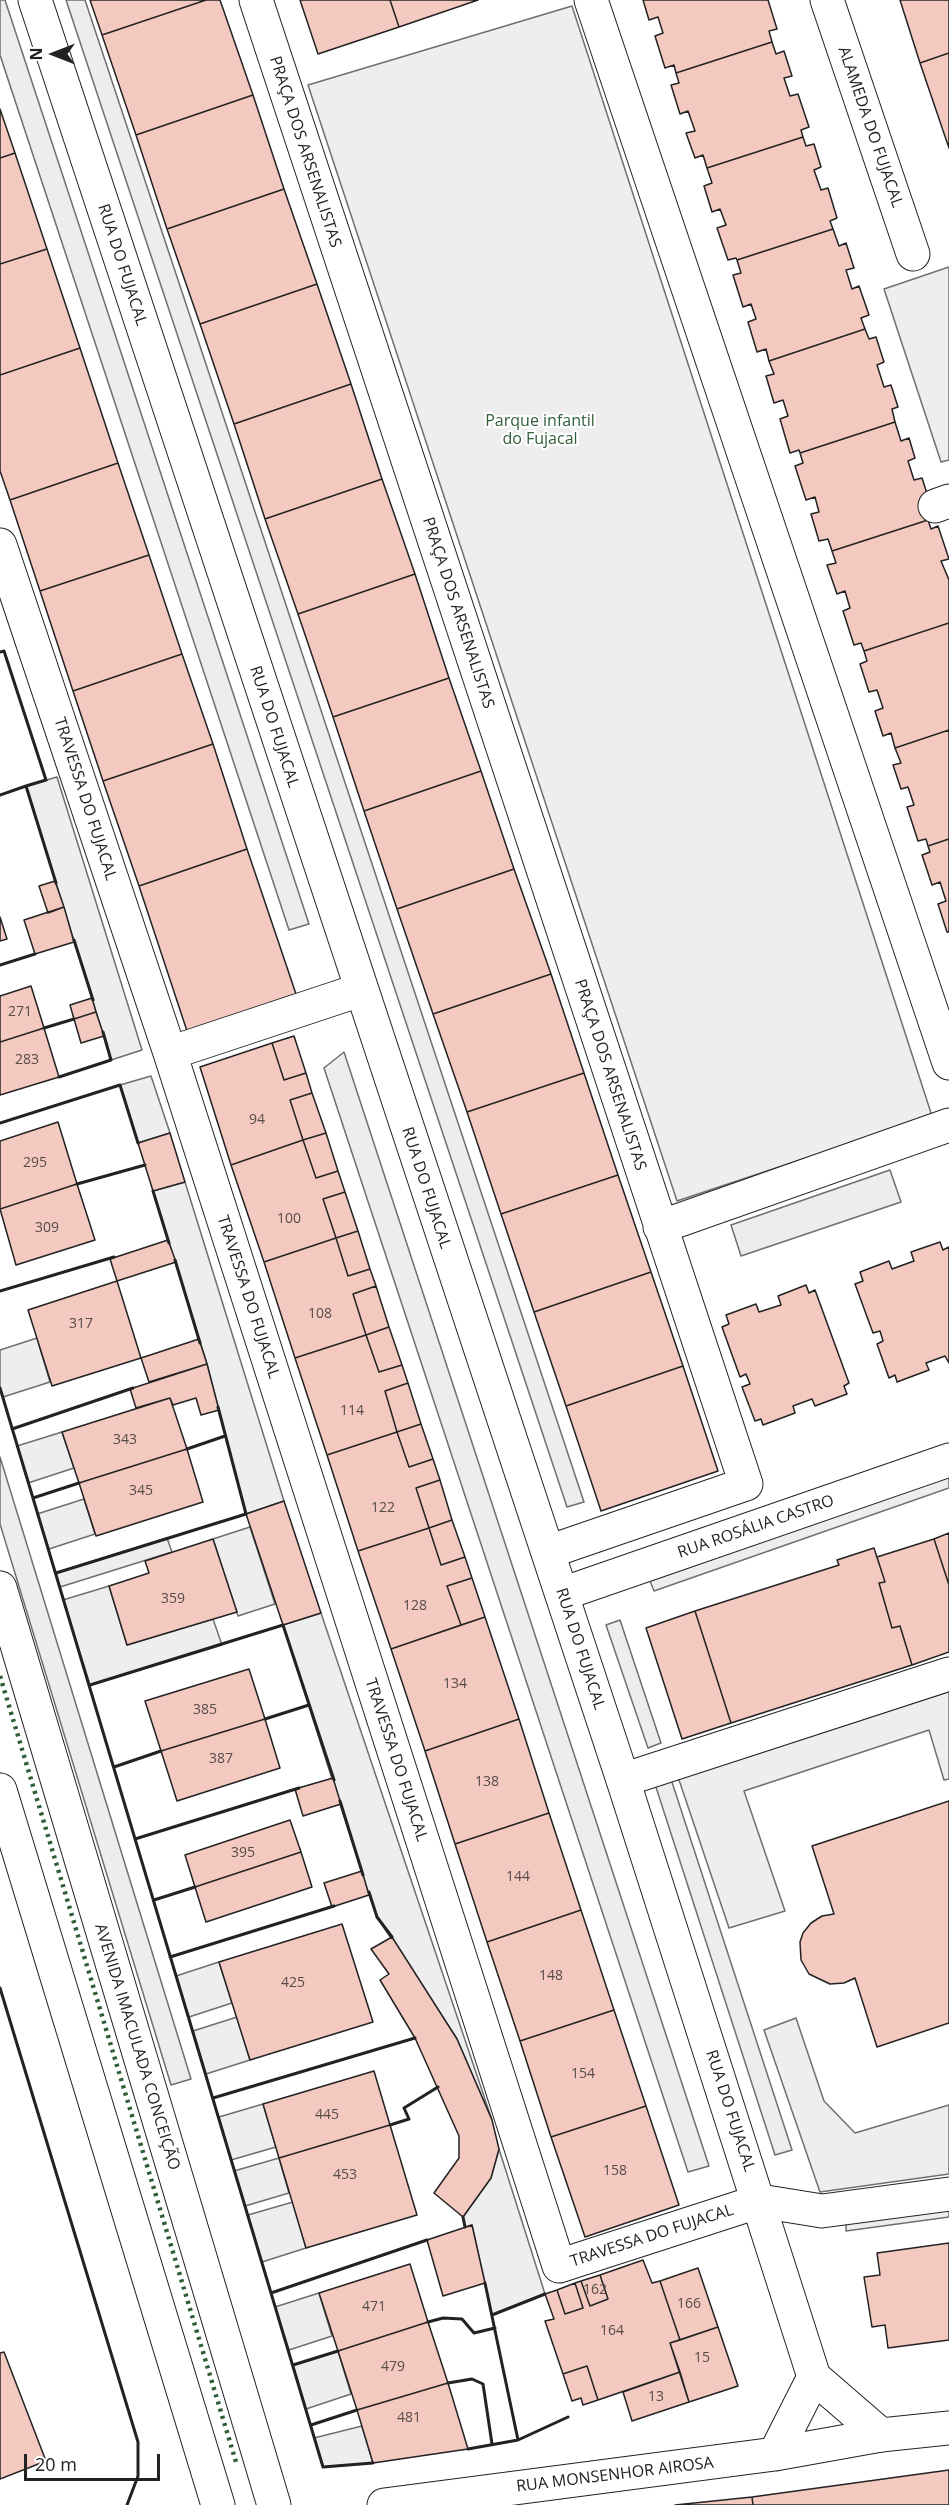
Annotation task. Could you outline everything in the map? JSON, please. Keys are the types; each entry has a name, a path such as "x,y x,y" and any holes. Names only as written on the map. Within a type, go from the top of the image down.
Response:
{"street":[{"name":"RUA DO FUJACAL","path":"35,0 360,990 623,1780 760,2201 814,2377"},
{"name":"PRAÇA DOS ARSENALISTAS","path":"256,0 746,1484 548,1552"},
{"path":"591,0 949,1063"},
{"name":"ALAMEDA DO FUJACAL","path":"827,0 913,254"},
{"name":"TRAVESSA DO FUJACAL","path":"0,545 170,1053 559,2266 760,2201"},
{"path":"170,1053 360,990"},
{"path":"660,1227 949,1125"},
{"name":"RUA ROSÁLIA CASTRO","path":"562,1594 949,1460"},
{"name":"AVENIDA IMACULADA CONCEIÇÃO","path":"0,1588 274,2505"},
{"path":"623,1780 949,1674"},
{"path":"0,1791 218,2505"},
{"path":"760,2201 822,2211 949,2194"},
{"path":"775,2454 814,2377 881,2435 949,2428"},
{"name":"RUA MONSENHOR AIROSA","path":"384,2505 775,2454 881,2435"},
{"path":"474,2505 525,2486"}],"green space":[{"name":"Parque infantil do Fujacal","path":"572,6 932,1116 677,1201 308,85"},
{"path":"949,267 949,460 941,462 884,289"},
{"path":"57,777 142,1050 111,1060 26,786"},
{"path":"151,1076 170,1133 138,1143 120,1085"},
{"path":"185,1182 284,1501 246,1514 207,1364 153,1191"},
{"path":"37,1338 50,1382 3,1397 0,1388 0,1350"},
{"path":"62,1432 74,1468 28,1483 17,1446"},
{"path":"84,1499 95,1534 49,1549 37,1514"},
{"path":"250,1527 275,1604 238,1616 213,1539"},
{"path":"167,1538 172,1552 60,1587 56,1573"},
{"path":"109,1586 127,1645 213,1619 222,1645 90,1685 63,1600"},
{"path":"321,1613 492,2120 457,2039 377,1917 369,1895 283,1625"},
{"path":"949,1683 949,1779 944,1780 929,1730 744,1791 785,1911 729,1928 676,1771"},
{"path":"219,1962 232,2003 189,2017 176,1976"},
{"path":"237,2017 250,2060 206,2074 193,2031"},
{"path":"796,2018 824,2101 855,2133 949,2105 949,2174 820,2192 764,2030"},
{"path":"263,2104 276,2147 231,2160 219,2117"},
{"path":"499,2149 545,2294 492,2315 472,2225 465,2227 463,2217 491,2178"},
{"path":"279,2158 289,2193 245,2206 234,2171"},
{"path":"293,2202 306,2248 262,2262 248,2215"},
{"path":"319,2293 332,2336 289,2350 275,2307"},
{"path":"338,2351 351,2394 306,2409 293,2365"},
{"path":"362,2426 373,2463 323,2467 314,2438"}],"shaded area":[{"path":"0,0 5,0 309,924 289,930 0,55"},
{"path":"66,0 85,0 584,1502 567,1507"},
{"path":"344,1052 709,2166 688,2172 324,1068"},
{"path":"890,1170 901,1202 741,1256 731,1225"},
{"path":"0,1457 191,2079 171,2085 0,1524"},
{"path":"949,1476 949,1488 654,1591 650,1581"},
{"path":"620,1620 661,1743 648,1748 606,1625"},
{"path":"670,1776 792,2150 775,2155 654,1781"},
{"path":"949,2206 949,2217 846,2231 846,2220"}],"building":[{"path":"90,0 206,0 102,35"},
{"path":"206,0 220,0 253,95 136,135 102,35"},
{"path":"300,0 390,0 399,27 318,54"},
{"path":"390,0 478,0 399,27"},
{"path":"643,0 768,0 777,29 769,31 772,42 676,73 674,65 665,68 655,36 663,33 658,17 649,20"},
{"path":"900,0 949,0 949,53 920,63"},
{"path":"772,42 776,54 784,51 792,76 784,78 790,96 798,94 809,127 801,130 803,137 707,168 703,155 695,158 686,133 695,131 688,111 680,114 671,85 679,83 676,73"},
{"path":"949,53 949,148 920,63"},
{"path":"253,95 284,189 167,229 136,135"},
{"path":"0,109 15,153 0,158"},
{"path":"803,137 806,146 814,144 821,167 814,170 821,190 828,188 837,218 830,221 833,229 737,260 736,258 728,260 717,228 726,225 720,209 712,212 704,186 712,183 707,168"},
{"path":"15,153 47,249 0,264 0,158"},
{"path":"284,189 317,284 200,324 167,229"},
{"path":"833,229 839,246 846,243 854,268 846,270 852,289 859,286 869,315 861,318 865,329 769,361 766,349 757,352 748,322 756,319 751,304 743,307 733,275 741,273 737,260"},
{"path":"47,249 80,348 0,375 0,264"},
{"path":"317,284 351,384 234,424 200,324"},
{"path":"865,329 869,339 876,337 884,362 877,365 884,387 891,385 898,407 892,409 895,422 800,453 799,450 790,453 780,419 788,416 783,400 774,403 766,376 774,374 769,361"},
{"path":"80,348 118,463 10,500 0,471 0,375"},
{"path":"351,384 382,479 265,519 234,424"},
{"path":"895,422 901,441 909,438 915,458 908,461 914,480 922,478 932,509 928,520 832,551 828,539 819,541 811,514 819,512 815,497 806,500 795,466 803,463 800,453"},
{"path":"118,463 149,555 40,591 10,500"},
{"path":"382,479 415,574 298,614 265,519"},
{"path":"928,520 931,529 938,526 949,559 941,561 949,580 949,623 864,651 861,643 854,645 843,611 850,608 845,591 837,594 827,565 836,563 832,551"},
{"path":"149,555 182,654 73,691 40,591"},
{"path":"415,574 449,678 333,717 298,614"},
{"path":"949,623 949,730 895,748 891,733 883,736 875,711 883,708 877,690 869,692 860,664 867,661 864,651"},
{"path":"182,654 213,744 103,781 73,691"},
{"path":"449,678 481,771 364,811 333,717"},
{"path":"949,730 949,839 928,846 926,839 918,841 907,807 914,805 908,787 901,789 893,765 901,763 895,748"},
{"path":"213,744 247,849 139,886 103,781"},
{"path":"481,771 514,869 397,909 364,811"},
{"path":"949,839 949,932 947,932 938,904 946,901 940,882 932,885 922,855 930,852 928,846"},
{"path":"247,849 296,994 187,1031 139,886"},
{"path":"514,869 551,974 433,1014 397,909"},
{"path":"55,881 64,907 48,913 39,886"},
{"path":"64,907 74,942 35,954 24,920"},
{"path":"0,917 7,939 0,941"},
{"path":"551,974 584,1073 467,1112 433,1014"},
{"path":"31,986 44,1028 0,1042 0,996"},
{"path":"92,998 96,1012 74,1019 70,1005"},
{"path":"96,1012 104,1036 81,1043 74,1019"},
{"path":"44,1028 59,1077 0,1095 0,1042"},
{"path":"294,1036 306,1073 284,1080 272,1043"},
{"path":"272,1043 284,1080 306,1073 312,1093 290,1100 303,1140 231,1165 200,1067"},
{"path":"584,1073 618,1175 501,1214 467,1112"},
{"path":"312,1093 326,1133 303,1140 290,1100"},
{"path":"58,1122 77,1184 0,1209 0,1141"},
{"path":"170,1133 185,1182 153,1191 138,1143"},
{"path":"326,1133 338,1171 316,1178 303,1140"},
{"path":"303,1140 316,1178 338,1171 345,1192 323,1199 336,1238 264,1262 231,1165"},
{"path":"618,1175 651,1272 534,1312 501,1214"},
{"path":"77,1184 95,1240 16,1265 0,1209"},
{"path":"345,1192 358,1231 336,1238 323,1199"},
{"path":"358,1231 370,1269 348,1276 336,1238"},
{"path":"336,1238 348,1276 370,1269 376,1286 353,1294 366,1335 295,1358 264,1262"},
{"path":"168,1240 176,1262 117,1281 110,1259"},
{"path":"940,1242 943,1250 949,1247 949,1363 945,1356 926,1363 929,1370 897,1382 895,1375 889,1378 877,1344 883,1341 880,1331 873,1333 855,1284 863,1281 860,1272 889,1261 892,1269 914,1261 911,1252"},
{"path":"651,1272 683,1366 566,1406 534,1312"},
{"path":"117,1281 141,1358 52,1386 28,1310"},
{"path":"806,1285 809,1293 815,1290 849,1383 844,1386 847,1394 815,1406 812,1399 793,1406 795,1413 763,1425 761,1419 755,1421 742,1387 750,1384 746,1374 740,1377 722,1327 729,1324 726,1315 756,1304 759,1312 781,1305 778,1296"},
{"path":"376,1286 389,1327 366,1335 353,1294"},
{"path":"389,1327 402,1365 379,1372 366,1335"},
{"path":"366,1335 379,1372 402,1365 408,1383 385,1391 397,1432 327,1455 295,1358"},
{"path":"199,1339 207,1364 149,1382 141,1358"},
{"path":"207,1364 219,1410 201,1415 196,1398 173,1405 170,1398 136,1408 130,1389"},
{"path":"683,1366 718,1471 601,1511 566,1406"},
{"path":"408,1383 421,1424 397,1432 385,1391"},
{"path":"170,1398 187,1449 79,1483 62,1432"},
{"path":"421,1424 433,1459 409,1467 397,1432"},
{"path":"397,1432 409,1467 433,1459 440,1480 416,1488 429,1528 358,1551 327,1455"},
{"path":"187,1449 203,1502 96,1536 79,1483"},
{"path":"440,1480 452,1520 429,1528 416,1488"},
{"path":"284,1501 321,1613 283,1625 246,1514"},
{"path":"452,1520 465,1557 441,1565 429,1528"},
{"path":"429,1528 441,1565 465,1557 472,1578 447,1586 461,1625 391,1649 358,1551"},
{"path":"949,1533 949,1585 934,1539"},
{"path":"213,1539 237,1612 127,1645 109,1586 149,1573 145,1561"},
{"path":"934,1539 949,1585 949,1652 912,1665 900,1626 892,1628 879,1583 885,1582 877,1557"},
{"path":"874,1548 885,1582 879,1583 892,1628 900,1626 912,1665 731,1723 695,1611 839,1565 837,1560"},
{"path":"472,1578 485,1617 461,1625 447,1586"},
{"path":"695,1611 731,1723 682,1739 646,1628"},
{"path":"485,1617 519,1719 425,1751 391,1649"},
{"path":"249,1669 265,1719 161,1751 145,1701"},
{"path":"265,1719 280,1768 177,1801 161,1751"},
{"path":"519,1719 549,1813 455,1844 425,1751"},
{"path":"333,1778 341,1804 303,1816 295,1789"},
{"path":"949,1801 949,2023 877,2047 855,1978 844,1983 830,1984 809,1974 801,1960 800,1942 803,1933 811,1923 822,1916 834,1914 812,1846"},
{"path":"549,1813 581,1910 487,1942 455,1844"},
{"path":"290,1820 301,1852 195,1887 185,1855"},
{"path":"301,1852 312,1887 206,1922 195,1887"},
{"path":"362,1871 369,1895 332,1907 324,1883"},
{"path":"581,1910 614,2010 520,2041 487,1942"},
{"path":"342,1924 373,2022 250,2060 219,1962"},
{"path":"392,1937 457,2039 492,2120 499,2149 491,2178 463,2217 434,2193 459,2158 459,2136 415,2038 380,1980 389,1974 371,1949"},
{"path":"614,2010 646,2106 551,2137 520,2041"},
{"path":"374,2071 390,2125 279,2158 263,2104"},
{"path":"646,2106 679,2205 585,2237 551,2137"},
{"path":"390,2125 417,2215 306,2248 279,2158"},
{"path":"472,2225 485,2283 443,2296 427,2240"},
{"path":"949,2243 949,2340 888,2348 885,2325 872,2327 864,2277 880,2275 877,2253"},
{"path":"643,2260 652,2283 660,2281 680,2340 670,2343 680,2372 598,2400 587,2366 563,2374 545,2321 554,2319 545,2294 557,2290 565,2314 583,2308 575,2283 581,2281 590,2306 608,2299 600,2275"},
{"path":"410,2264 428,2322 338,2351 319,2293"},
{"path":"698,2268 718,2327 680,2340 660,2281"},
{"path":"600,2275 608,2299 590,2306 581,2281"},
{"path":"575,2283 583,2308 565,2314 557,2290"},
{"path":"428,2322 448,2383 357,2410 338,2351"},
{"path":"718,2327 738,2386 689,2402 670,2343"},
{"path":"4,2352 46,2461 0,2479 0,2353"},
{"path":"587,2366 598,2400 583,2405 581,2398 572,2401 563,2374"},
{"path":"680,2372 689,2402 632,2421 623,2392"},
{"path":"448,2383 468,2449 373,2463 357,2410"},
{"path":"949,2470 949,2505 753,2505 752,2497"},
{"path":"752,2497 753,2505 675,2505"}],"hedge":[{"path":"0,1676 236,2462"}],"wall":[{"path":"0,652 4,651 46,780 26,786 56,883"},
{"path":"0,795 26,786"},
{"path":"74,940 93,1000"},
{"path":"0,965 35,954"},
{"path":"44,1028 74,1019"},
{"path":"59,1077 111,1060 103,1032"},
{"path":"0,1123 120,1085 138,1143"},
{"path":"77,1184 145,1165"},
{"path":"153,1191 169,1243"},
{"path":"0,1291 114,1257"},
{"path":"175,1260 200,1343"},
{"path":"0,1388 271,2293"},
{"path":"12,1429 133,1388"},
{"path":"56,1573 246,1514 218,1407"},
{"path":"187,1449 225,1436"},
{"path":"33,1498 79,1483"},
{"path":"90,1685 283,1625 334,1780"},
{"path":"265,1719 309,1705"},
{"path":"114,1767 161,1751"},
{"path":"135,1839 299,1788"},
{"path":"340,1801 363,1875"},
{"path":"154,1900 195,1887"},
{"path":"369,1892 377,1917 392,1937"},
{"path":"170,1957 334,1906"},
{"path":"0,1988 138,2442 138,2476 127,2505"},
{"path":"213,2098 415,2038"},
{"path":"390,2125 409,2119 404,2108 438,2087"},
{"path":"463,2217 465,2227"},
{"path":"373,2463 323,2467 271,2293 427,2240"},
{"path":"485,2283 518,2440"},
{"path":"492,2315 545,2294"},
{"path":"428,2322 443,2318 462,2319 474,2333 495,2328"},
{"path":"293,2365 338,2351"},
{"path":"448,2383 472,2379 483,2384 492,2444"},
{"path":"311,2425 357,2410"},
{"path":"468,2449 518,2440 568,2417"}]}
